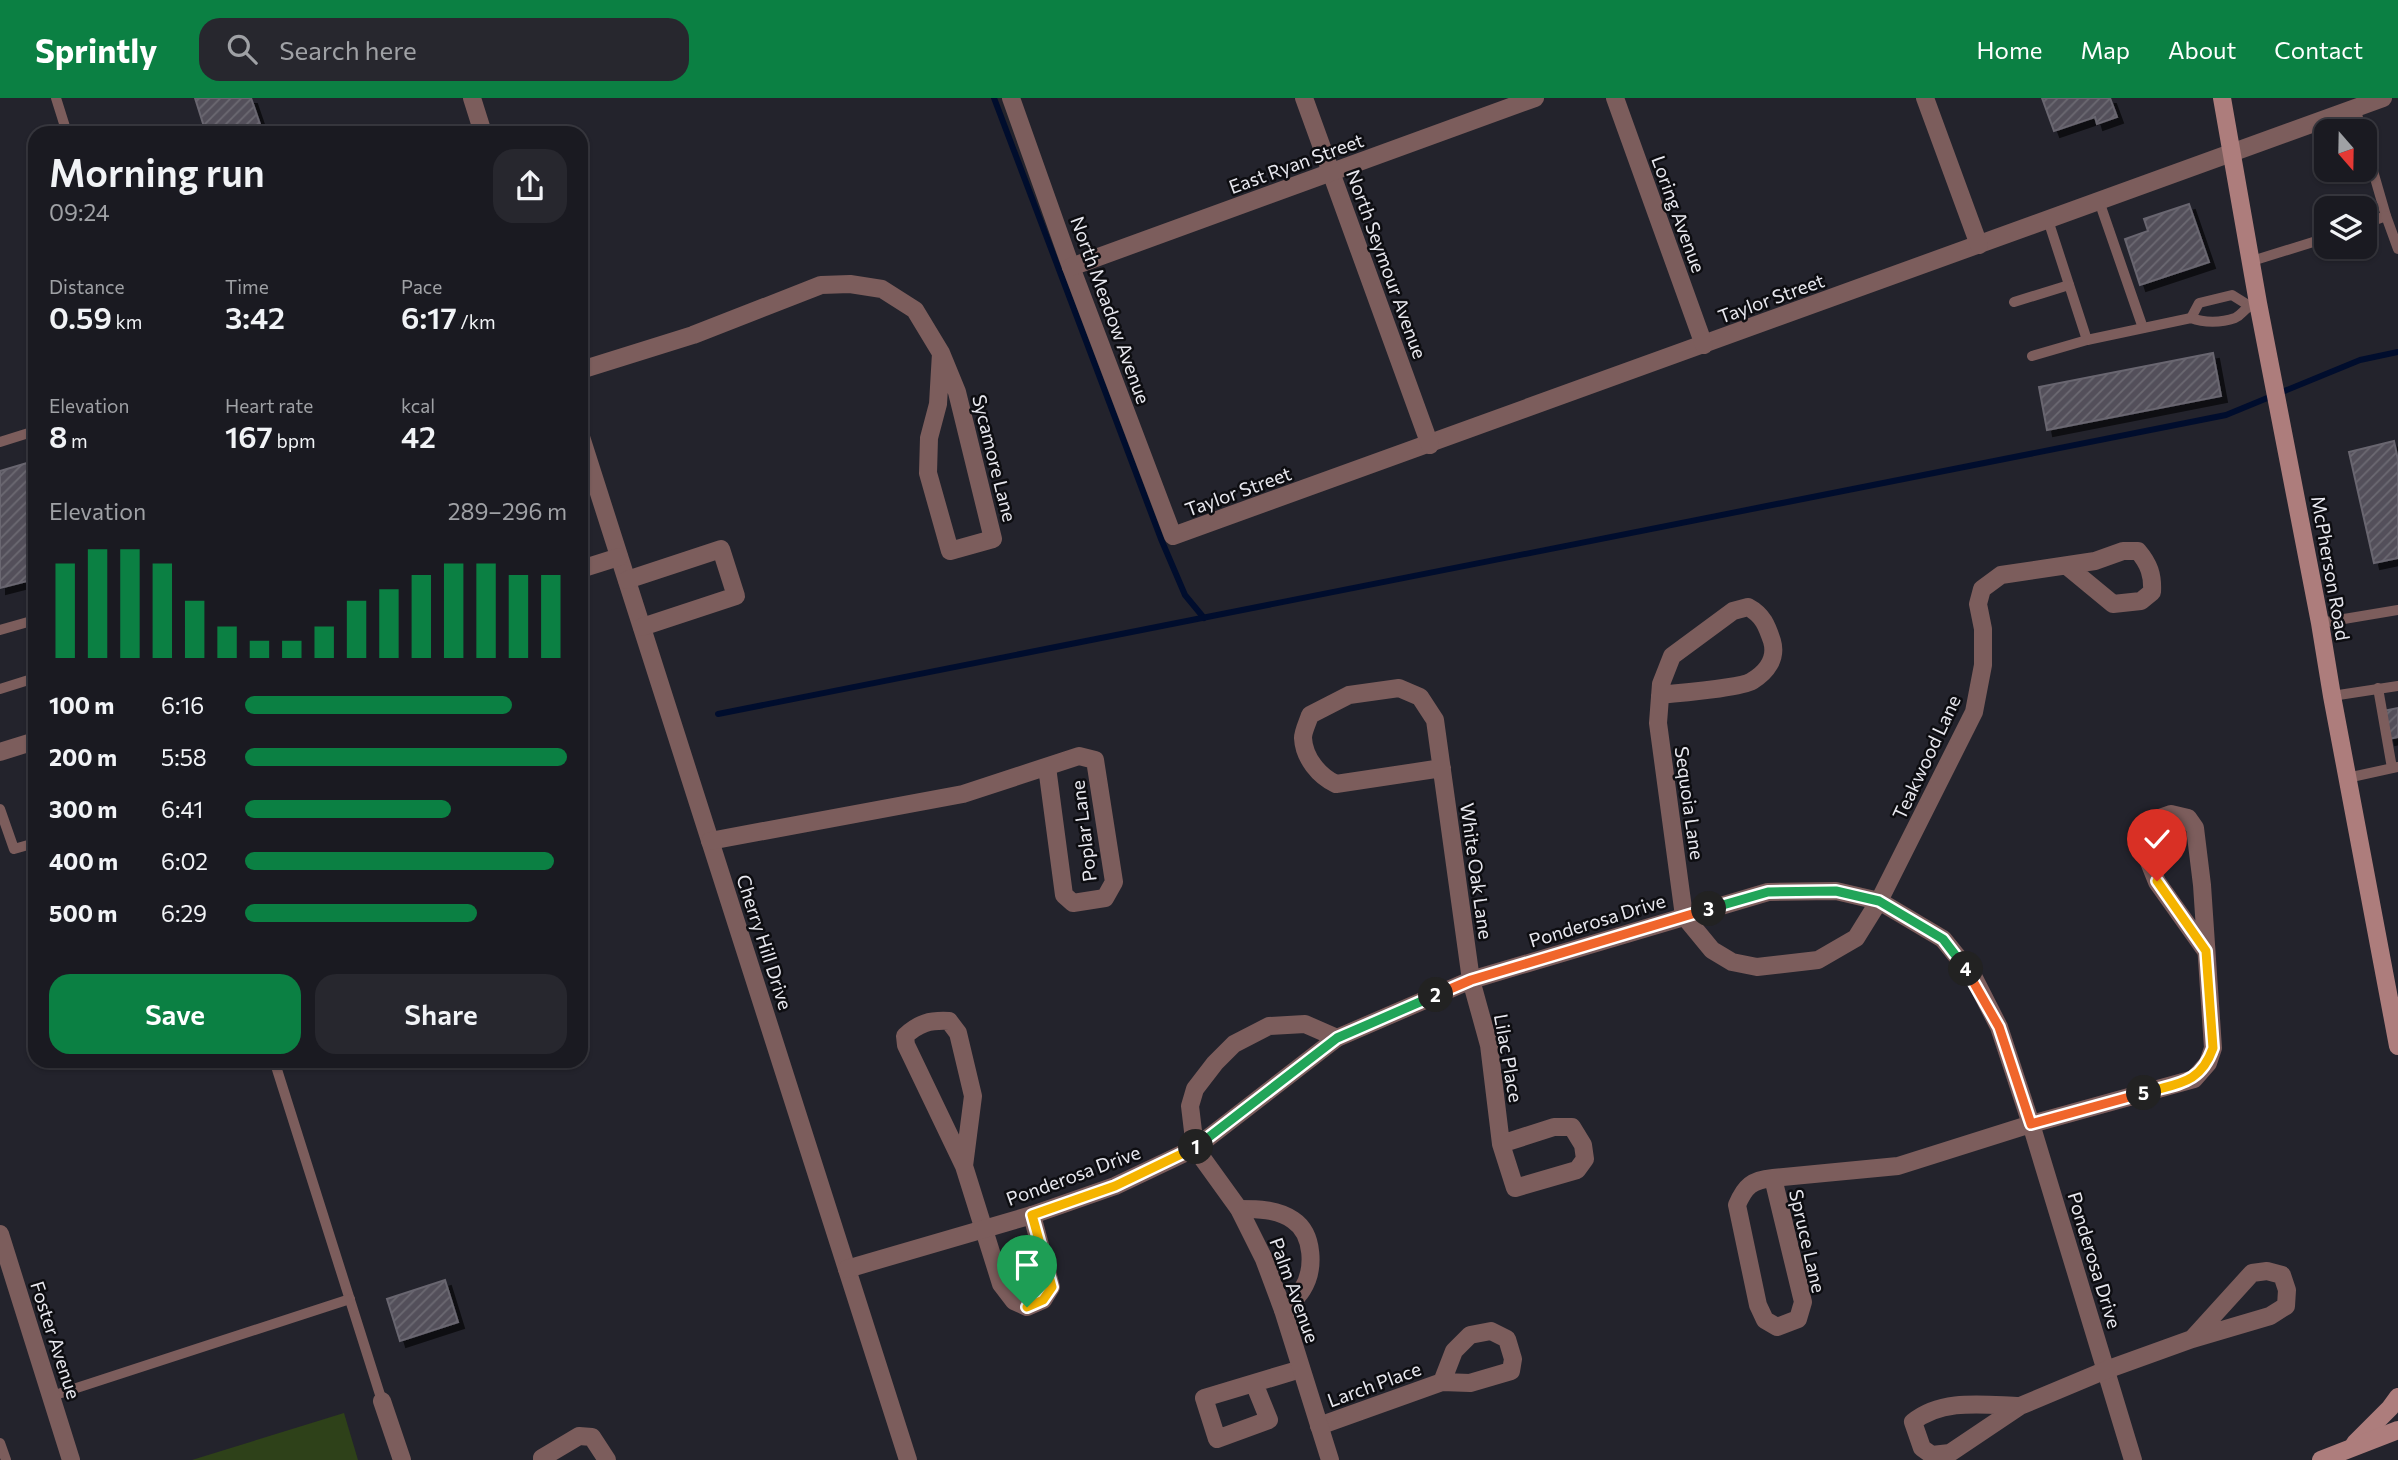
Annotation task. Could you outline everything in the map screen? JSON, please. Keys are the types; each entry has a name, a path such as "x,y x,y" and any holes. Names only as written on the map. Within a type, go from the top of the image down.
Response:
{"main road":[{"name":"McPherson Road","path":"2221,98 2252,261 2253,304 2272,371 2347,778 2395,1017 2398,1046"},
{"path":"2346,1451 2398,1397"},
{"path":"2321,1460 2398,1430"}],"street":[{"path":"472,98 481,126"},
{"name":"North Meadow Avenue","path":"1011,98 1071,267 1173,537"},
{"name":"North Seymour Avenue","path":"1304,98 1430,444"},
{"name":"East Ryan Street","path":"1071,267 1535,98"},
{"name":"Loring Avenue","path":"1615,98 1704,345"},
{"path":"1926,98 1979,245"},
{"name":"Taylor Street","path":"1173,537 2383,98"},
{"name":"Sycamore Lane","path":"588,368 693,335 821,285 850,284 882,289 915,310 941,353 957,392 993,539 950,551 928,473 929,438 938,404 941,353"},
{"name":"Cherry Hill Drive","path":"588,459 908,1460"},
{"path":"627,580 721,549 736,596 642,627"},
{"path":"588,567 620,557"},
{"name":"Teakwood Lane","path":"1879,901 1974,712 1983,665 1983,629 1978,604 1982,589 2001,575 2067,566"},
{"name":"Sequoia Lane","path":"1660,695 1750,683 1769,667 1775,652 1768,627 1759,613 1748,607 1733,611 1672,656 1661,684 1660,695 1658,723 1684,916"},
{"name":"White Oak Lane","path":"1442,768 1336,784 1323,778 1308,757 1303,736 1310,715 1349,695 1399,688 1420,697 1435,720 1442,768 1471,980"},
{"path":"0,752 28,743"},
{"name":"Poplar Lane","path":"710,841 963,794 1047,766 1079,756 1096,760 1114,882 1105,898 1073,903 1065,895 1047,766"},
{"name":"Spruce Lane","path":"1773,1178 1803,1302 1798,1319 1777,1326 1765,1320 1758,1305 1737,1205 1743,1189 1756,1180 1773,1178 1898,1166 2031,1124 2194,1079 2208,1063 2213,1048 2202,884 2195,828 2188,818 2171,814 2154,820 2146,832 2147,857 2157,881 2206,951"},
{"name":"Ponderosa Drive","path":"847,1269 1032,1215 1115,1186 1195,1148 1337,1038 1471,980 1768,892 1836,891 1879,901 1943,939 1973,976 1999,1027 2133,1460"},
{"path":"1684,916 1712,950 1732,962 1757,967 1785,965 1818,960 1856,938 1879,901"},
{"name":"Lilac Place","path":"1471,980 1489,1045 1501,1144 1515,1188 1577,1170 1585,1159 1583,1145 1572,1127 1555,1127 1501,1144"},
{"path":"964,1166 973,1096 958,1033 949,1021 934,1020 917,1026 905,1036 906,1045 964,1166 1001,1284 1014,1301 1027,1307 1043,1300 1052,1287 1032,1215"},
{"path":"1195,1148 1190,1106 1195,1089 1234,1044 1269,1026 1305,1024 1337,1038"},
{"name":"Palm Avenue","path":"1195,1148 1239,1209 1264,1259 1283,1310 1330,1460"},
{"path":"1239,1209 1266,1210 1293,1220 1308,1240 1311,1270 1302,1292 1283,1310"},
{"name":"Foster Avenue","path":"0,1234 71,1460"},
{"path":"2020,1406 1959,1404 1925,1412 1913,1422 1922,1448 1932,1455 1950,1453 2020,1406 2106,1370 2192,1339 2270,1316 2286,1306 2287,1290 2282,1275 2267,1271 2252,1273 2192,1339"},
{"path":"1254,1383 1301,1369"},
{"name":"Larch Place","path":"1319,1426 1442,1382"},
{"path":"382,1401 402,1460"},
{"path":"542,1460 579,1436 592,1437 607,1460"}],"lane":[{"path":"56,98 65,126"},
{"path":"2355,108 2358,119"},
{"path":"2376,182 2398,248"},
{"path":"2099,201 2143,328"},
{"path":"2377,219 2386,216"},
{"path":"2048,220 2087,340"},
{"path":"2252,261 2314,241"},
{"path":"2014,302 2069,285"},
{"path":"2032,356 2087,340 2191,317 2203,323 2237,317 2253,304 2232,295 2199,303 2191,317"},
{"path":"0,442 28,433"},
{"path":"2320,622 2398,610"},
{"path":"0,630 28,622"},
{"path":"0,689 28,680"},
{"path":"2332,696 2398,686"},
{"path":"2347,778 2395,768 2378,688"},
{"path":"0,809 14,849 28,845"},
{"path":"277,1068 382,1401"},
{"path":"52,1396 349,1298"},
{"path":"0,1443 5,1460"}],"green space":[{"path":"344,1413 358,1460 192,1460"}],"building":[{"path":"195,98 251,98 261,126 204,126"},
{"path":"2042,98 2110,98 2117,117 2097,124 2095,117 2054,131"},
{"path":"2189,204 2209,262 2140,285 2125,239 2148,231 2144,219"},
{"path":"2213,353 2221,396 2047,430 2039,387"},
{"path":"2394,441 2398,460 2398,558 2374,563 2349,452"},
{"path":"27,463 28,466 28,581 0,588 0,471"},
{"path":"2398,708 2398,737 2389,739 2383,711"},
{"path":"445,1280 458,1322 400,1341 387,1299"}],"waterway":[{"path":"994,98 1161,539 1185,595 1204,618"},
{"path":"718,714 2226,415 2360,360 2398,352"}],"route":[{"path":"1027,1307 1043,1300 1052,1287 1032,1215 1115,1186 1195,1148 1337,1038 1471,980 1768,892 1836,891 1879,901 1943,939 1973,976 1999,1027 2031,1124 2194,1079 2208,1063 2213,1048 2206,951 2157,881"}]}
